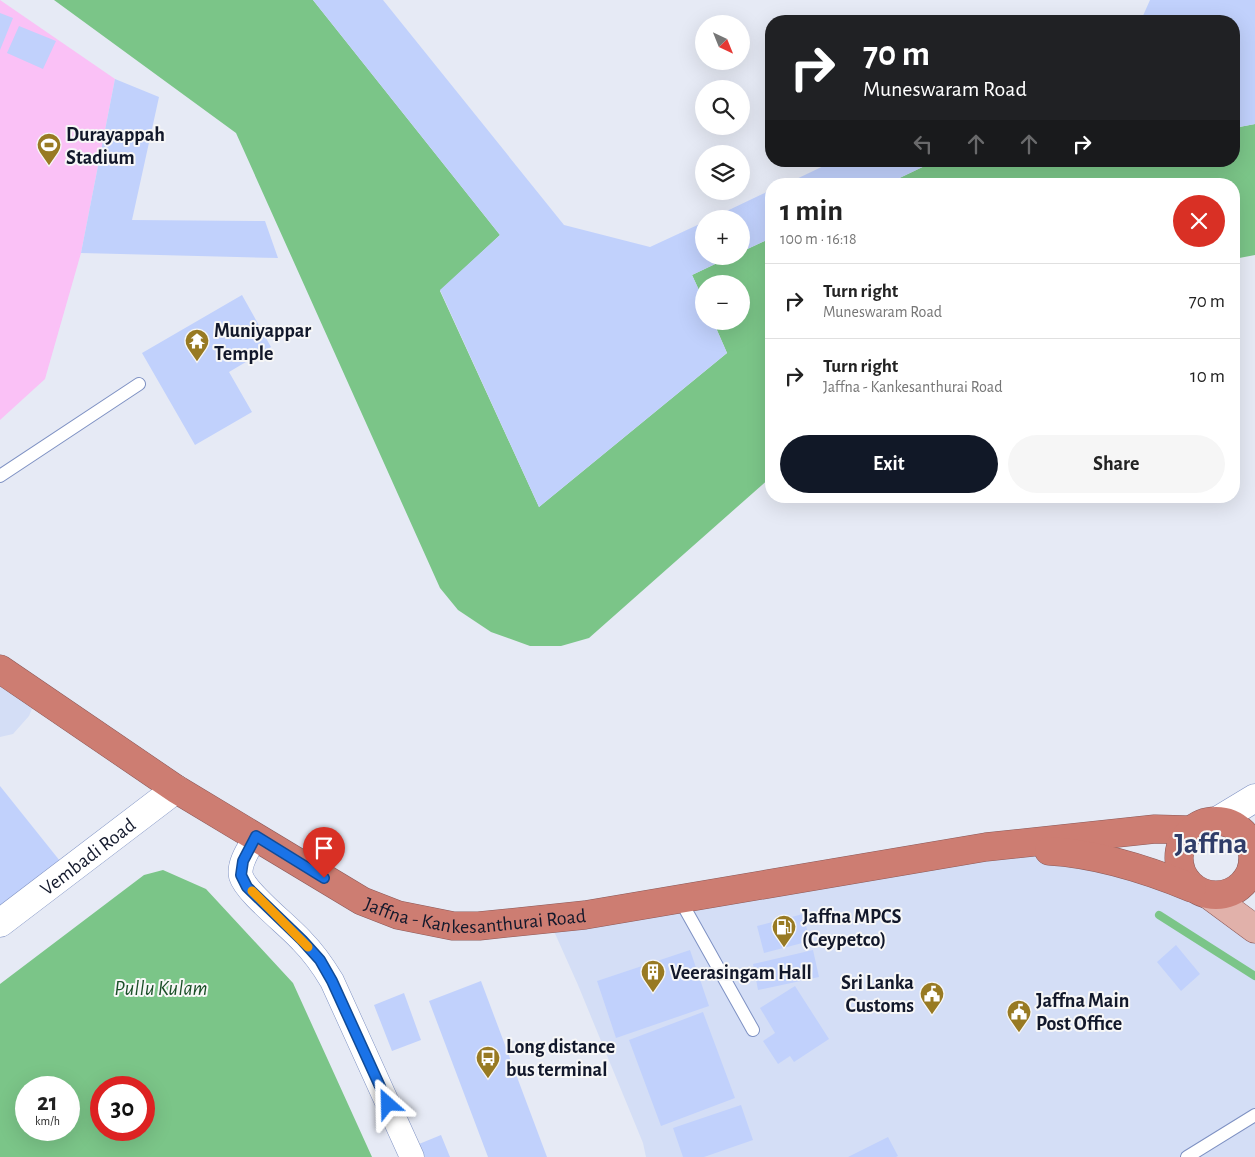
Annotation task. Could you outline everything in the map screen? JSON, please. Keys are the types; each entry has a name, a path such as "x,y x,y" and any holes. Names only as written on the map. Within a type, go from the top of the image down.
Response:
{"highway":[{"name":"Jaffna - Kankesanthurai Road","path":"0,669 176,789 362,901 398,915 453,926 479,926 549,920 986,847 1155,829 1191,830"},
{"path":"1218,821 1230,824 1241,831 1249,841 1254,857 1249,875 1239,888 1224,895 1200,891 1182,875 1178,860 1181,844 1191,830 1203,823 1218,821"},
{"name":"Jaffna - Kankesanthurai Road","path":"986,847 1066,852 1104,858 1156,873 1200,891"}],"main road":[{"name":"Jaffna - Kankesanthurai Road","path":"1200,891 1255,929"}],"street":[{"name":"Vembadi Road","path":"0,923 176,789"},
{"path":"1218,821 1255,798"},
{"path":"256,836 243,861 241,875 247,887 320,960 332,981 412,1157"}],"lane":[{"path":"0,476 139,384"},
{"path":"679,898 753,1030"},
{"path":"1187,1157 1255,1115"}],"shaded area":[{"name":"Durayappah Stadium","path":"0,0 115,79 81,253 45,379 0,420"},
{"path":"0,669 38,694 29,716 13,734 0,737"},
{"path":"986,847 1136,868 1255,929 1255,1157 646,1157 643,1143 549,920"}],"water":[{"path":"54,0 313,0 500,235 440,291 539,507 727,353 717,330 750,330 750,275 695,275 695,282 692,275 713,265 750,265 750,248 765,241 765,482 589,638 561,646 530,646 491,632 458,610 440,588 236,133"},
{"path":"1255,124 1255,255 1240,258 1240,178 900,178 922,167 1240,167 1240,127"},
{"name":"Pullu Kulam","path":"163,870 206,889 293,983 372,1157 0,1157 0,984 144,875"}],"building":[{"path":"313,0 383,0 564,225 650,247 695,226 695,265 713,265 692,275 695,282 695,330 717,330 727,353 539,507 440,290 500,235"},
{"path":"1150,0 1255,0 1255,124 1240,127 1240,15 1143,15"},
{"path":"0,13 13,18 0,50"},
{"path":"19,26 56,41 43,69 7,53"},
{"path":"115,79 159,97 132,220 265,221 278,258 81,253"},
{"path":"821,167 922,167 900,178 799,178"},
{"path":"765,193 765,241 750,248 750,210 729,210"},
{"name":"Muniyappar Temple","path":"242,295 271,347 229,372 252,412 195,445 142,353"},
{"path":"0,786 60,861 0,906"},
{"path":"803,914 810,941 764,953 757,926"},
{"path":"1176,945 1200,974 1181,991 1157,962"},
{"name":"Veerasingam Hall","path":"690,950 709,1006 616,1038 597,981"},
{"path":"813,950 819,977 758,990 753,964"},
{"name":"Long distance bus terminal","path":"481,981 547,1157 488,1157 429,1001"},
{"path":"795,986 829,1039 794,1062 790,1056 778,1064 763,1041 775,1033 760,1008"},
{"path":"404,993 421,1040 392,1051 374,1005"},
{"path":"703,1012 735,1098 661,1126 629,1040"},
{"path":"741,1105 753,1140 704,1157 683,1157 673,1128"},
{"path":"441,1135 450,1157 425,1157 419,1144"},
{"path":"888,1137 898,1156 848,1157"}],"waterway":[{"path":"1159,915 1255,976"}],"slow traffic":[{"path":"252,891 308,947"}],"place":[{"name":"Durayappah Stadium","path":"49,166"},
{"name":"Muniyappar Temple","path":"197,362"},
{"name":"Jaffna MPCS (Ceypetco)","path":"784,948"},
{"name":"Veerasingam Hall","path":"653,993"},
{"name":"Sri Lanka Customs","path":"932,1015"},
{"name":"Jaffna Main Post Office","path":"1019,1033"},
{"name":"Long distance bus terminal","path":"488,1079"}],"district":[{"name":"Jaffna","path":"1211,843"}],"route":[{"path":"324,878 256,836 243,861 241,875 247,887 320,960 332,981 388,1104"}]}
